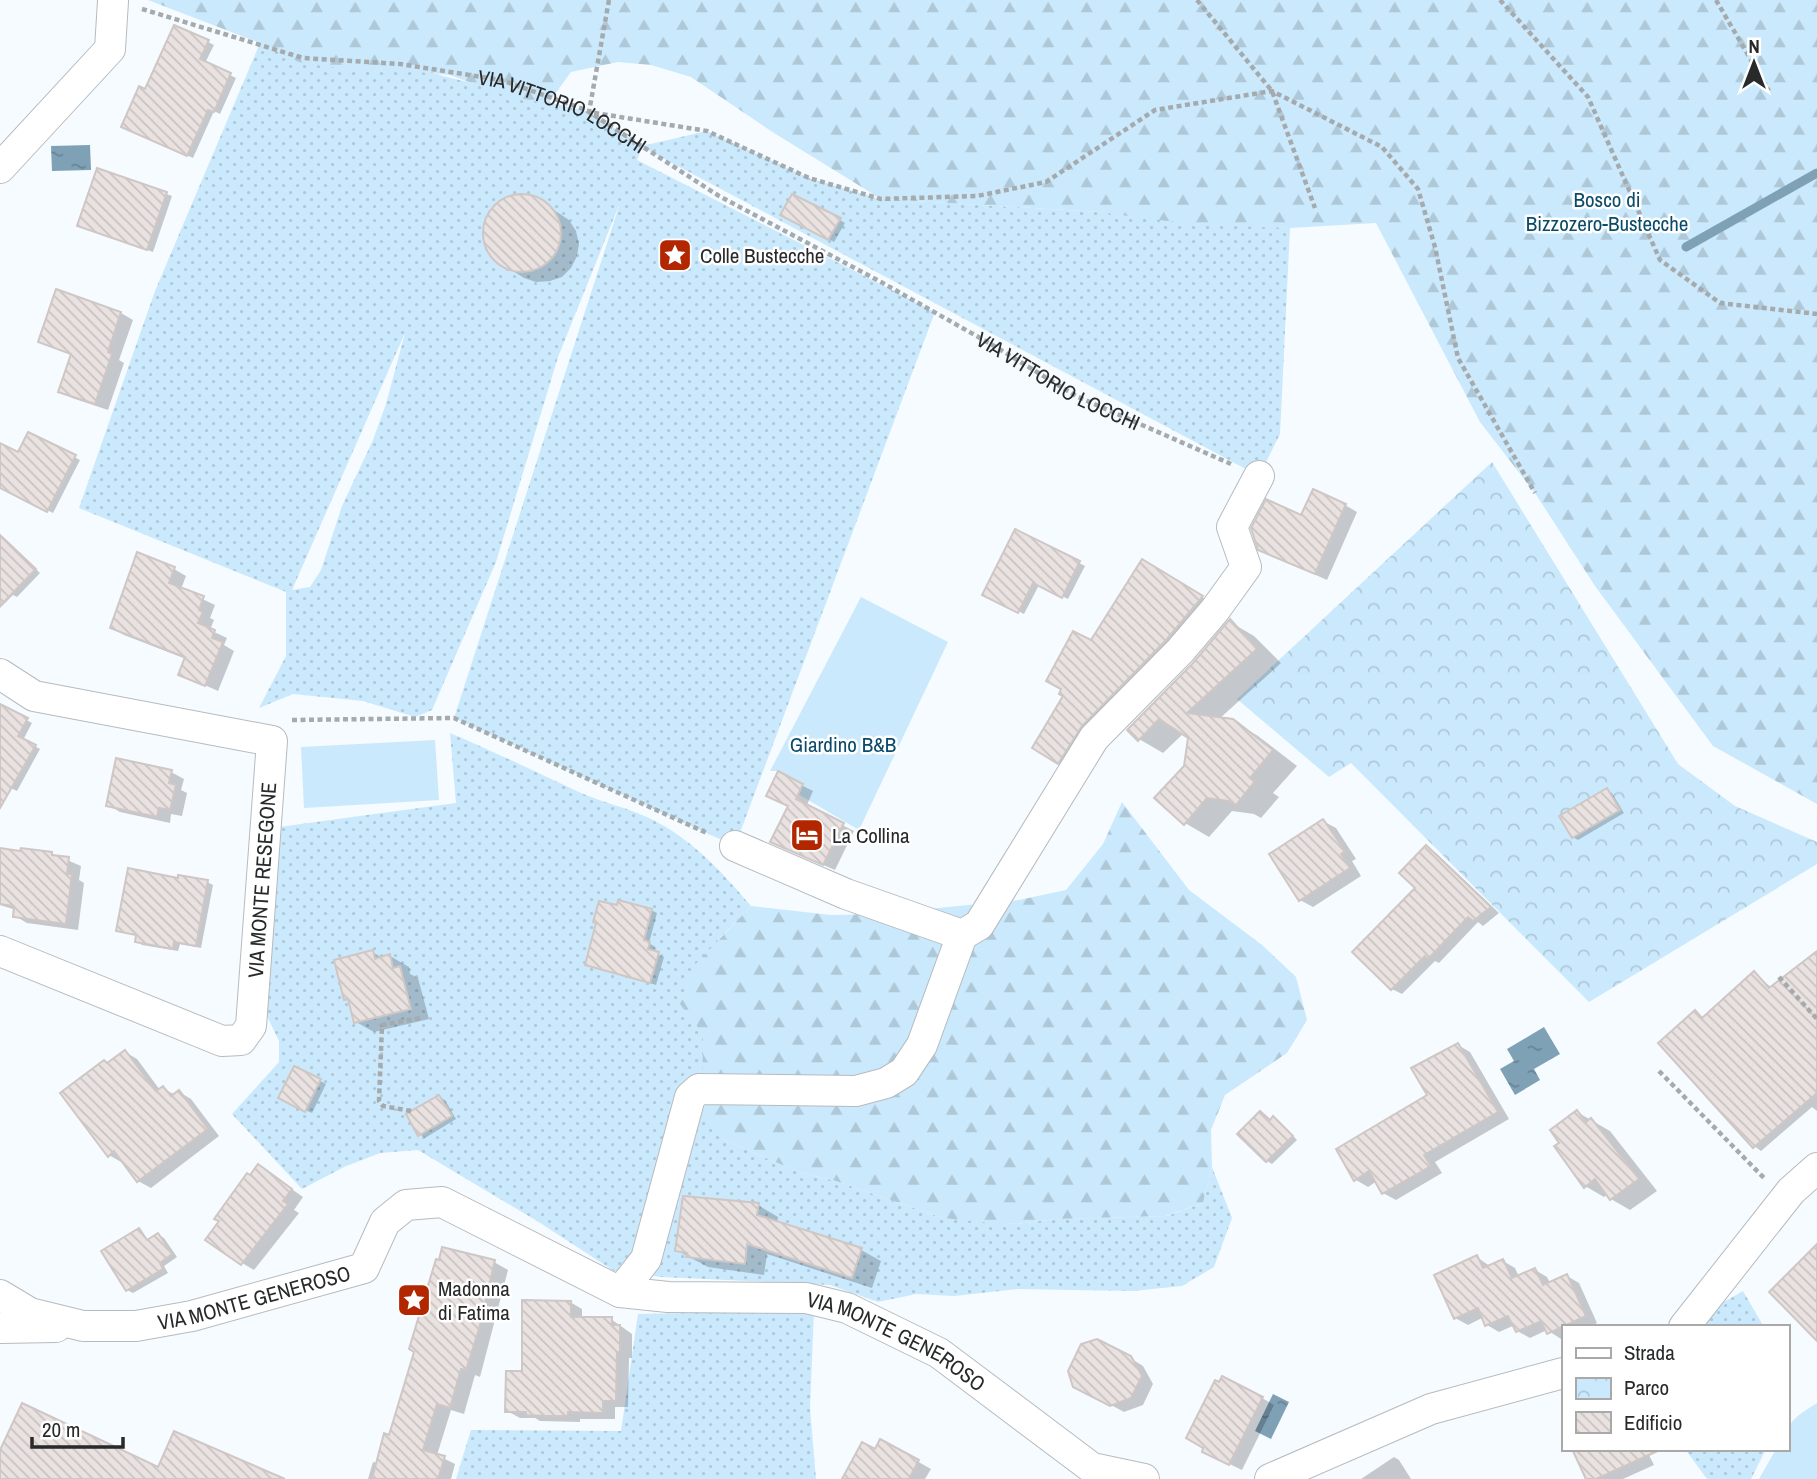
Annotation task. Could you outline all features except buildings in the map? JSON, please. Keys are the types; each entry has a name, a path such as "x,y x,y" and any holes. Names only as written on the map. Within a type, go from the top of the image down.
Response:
{"street":[{"path":"0,168 110,49 113,1"},
{"path":"620,1292 646,1259 690,1097 699,1089 856,1091 886,1083 904,1072 922,1045 962,935 979,925 1094,738 1180,651 1215,610 1246,567 1232,527 1259,476"},
{"path":"0,674 34,696 272,741"},
{"name":"VIA MONTE RESEGONE","path":"0,951 222,1041 241,1040 251,1026 272,741"},
{"path":"735,846 846,894 962,935"},
{"path":"1686,1325 1785,1199 1817,1168"},
{"name":"VIA MONTE GENEROSO","path":"0,1328 136,1326 192,1316 364,1268 385,1222 406,1205 442,1202 620,1292 668,1297 806,1298 847,1308 939,1353 1092,1468 1144,1479"},
{"name":"VIA MONTE GENEROSO","path":"0,1295 30,1313 83,1326"},
{"path":"1270,1479 1431,1409 1562,1373"}],"path":[{"path":"609,0 589,112 707,131 809,178 881,199 977,196 1046,182 1155,110 1272,91 1382,147 1418,189 1435,247 1458,358 1535,494"},
{"path":"1197,0 1272,91 1315,208"},
{"path":"1500,0 1588,97 1660,260 1720,303 1817,314"},
{"path":"1716,0 1769,91"},
{"name":"VIA VITTORIO LOCCHI","path":"113,1 303,58 401,64 501,80 589,112 719,196 892,288 1076,396 1259,476"},
{"path":"272,741 289,720 454,718 735,846"},
{"path":"1779,977 1817,1019"},
{"path":"411,1111 383,1106 379,1101 382,1025 421,1018"},
{"path":"1659,1071 1785,1199"}],"green space":[{"name":"Bosco di Bizzozero-Bustecche","path":"148,0 1817,0 1817,804 1713,746 1595,586 1535,493 1480,422 1376,223 1290,228 1232,226 1098,212 881,199 774,133 691,77 651,65 618,62 571,72 548,104 501,94 450,75 375,68 336,68 299,62 260,43"},
{"path":"260,43 431,73 589,112 642,146 707,131 809,178 881,199 1098,212 1290,228 1280,434 1259,476 642,147 637,160 935,312 735,846 454,718 620,203 558,357 496,562 432,710 415,717 363,701 293,694 259,708 286,656 286,592 79,508 155,291","holes":["405,333 386,404 373,440 342,506 321,570 310,587 292,590"]},
{"path":"1492,462 1678,764 1735,806 1817,842 1817,864 1589,1002 1351,763 1329,777 1237,699"},
{"name":"Giardino B&B","path":"861,597 948,642 859,830 798,794 803,783 779,771 770,771"},
{"path":"450,733 581,793 643,815 666,827 706,857 751,906 718,940 703,1034 724,1140 799,1172 836,1181 943,1218 1017,1224 1055,1219 1167,1216 1203,1203 1212,1167 1232,1218 1214,1267 1182,1286 1133,1291 1018,1289 954,1296 916,1294 878,1302 830,1285 662,1277 614,1271 418,1150 380,1153 344,1167 302,1189 232,1114 279,1062 279,1041 265,1012 279,827 456,803"},
{"path":"435,740 439,800 304,808 301,747"},
{"path":"1122,802 1189,890 1262,945 1296,977 1307,1020 1287,1053 1225,1095 1211,1130 1212,1167 1203,1203 1166,1216 1055,1219 1017,1224 943,1218 836,1181 799,1172 724,1140 702,1110 703,1034 680,1004 692,968 751,906 831,915 879,914 1019,900 1066,890 1103,844"},
{"path":"1743,1291 1763,1325 1703,1325 1717,1306"},
{"path":"814,1311 810,1408 816,1479 456,1479 471,1430 621,1431 638,1314"},
{"path":"1817,1403 1817,1479 1759,1479 1775,1451 1789,1451 1790,1425"},
{"path":"1686,1451 1765,1451 1751,1479 1707,1479"}],"water":[{"path":"90,145 91,170 52,171 51,146"},
{"path":"1544,1027 1560,1054 1534,1069 1540,1080 1515,1095 1500,1069 1514,1061 1507,1049"},
{"path":"1273,1394 1289,1402 1271,1439 1255,1431"}],"waterway":[{"path":"1686,247 1817,173"}],"place":[{"name":"Colle Bustecche","path":"675,255"},
{"name":"La Collina","path":"807,835"},
{"name":"Madonna di Fatima","path":"414,1300"}]}
